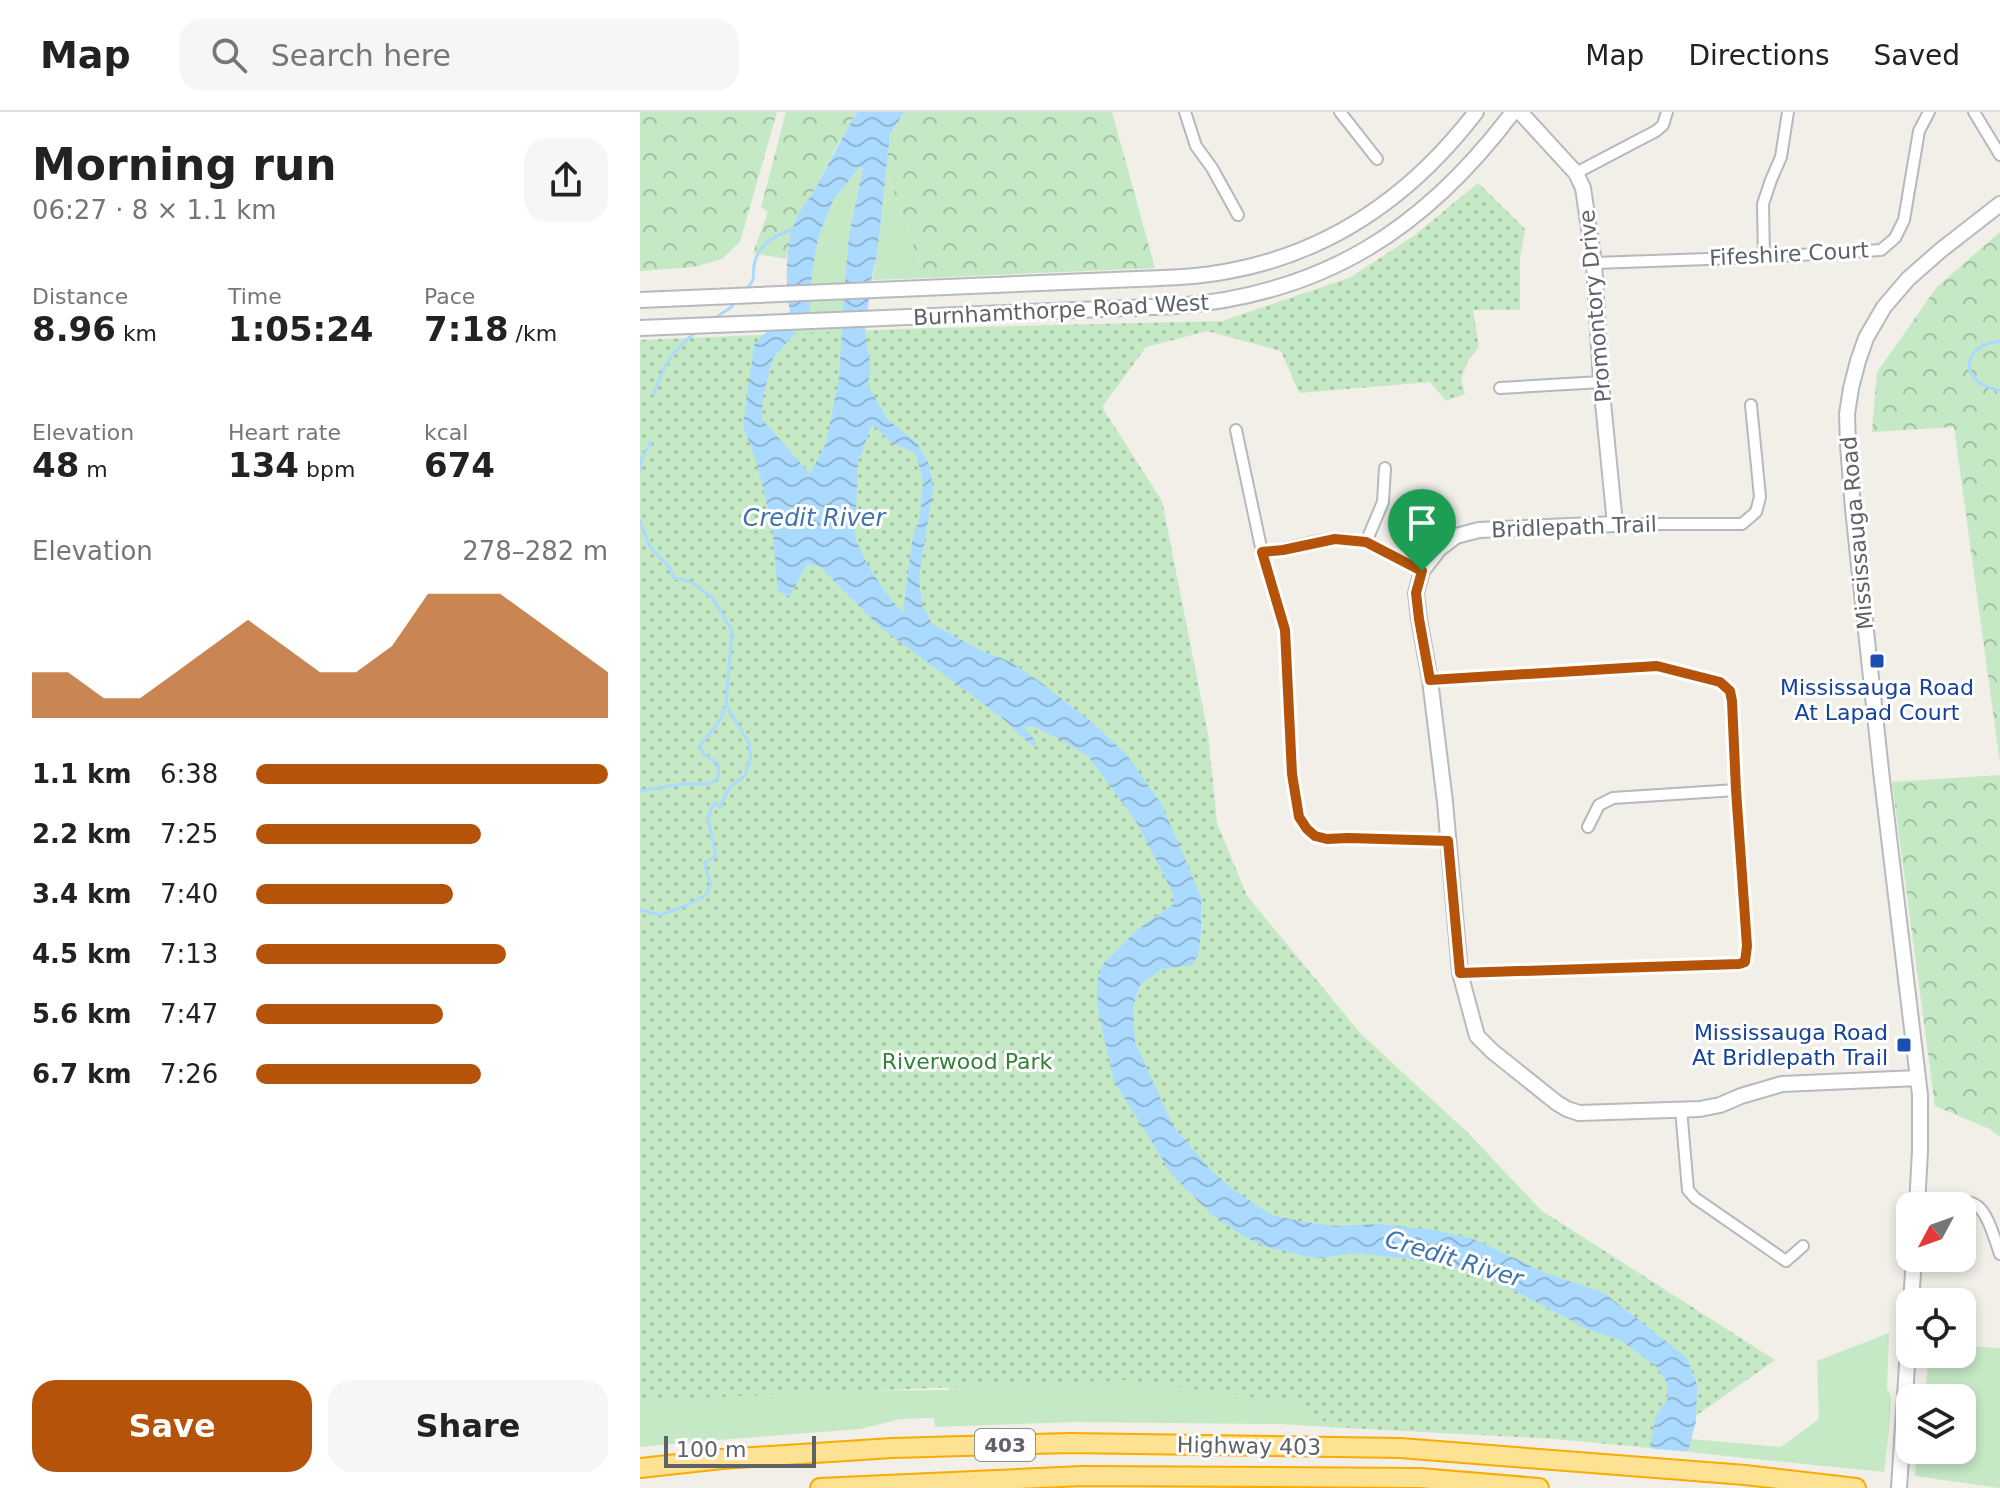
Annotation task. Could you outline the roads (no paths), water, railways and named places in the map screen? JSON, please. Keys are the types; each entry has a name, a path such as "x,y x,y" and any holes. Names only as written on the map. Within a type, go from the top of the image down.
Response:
{"highway":[{"name":"Highway 403","path":"640,1468 722,1459 892,1448 1069,1443 1400,1448 1745,1475 1856,1488"},
{"name":"Highway 403","path":"820,1488 1083,1476 1398,1477 1539,1488"}],"main road":[{"name":"Burnhamthorpe Road West","path":"640,300 1187,277 1232,270 1284,256 1357,222 1400,193 1441,154 1476,112"},
{"name":"Burnhamthorpe Road West","path":"640,328 1138,308 1203,304 1258,294 1299,281 1352,258 1390,235 1434,200 1477,157 1513,112"},
{"name":"Promontory Drive","path":"1520,112 1576,173 1583,188 1594,263 1601,382 1615,524"},
{"name":"Mississauga Road","path":"1919,1192 1921,1139 1918,1078 1879,756 1853,509 1847,414 1858,361 1866,338 1884,307 1908,279 2000,204"},
{"name":"Bridlepath Trail","path":"1422,571 1439,549 1456,536 1479,530 1615,524"},
{"path":"1422,571 1416,593 1430,680 1460,973 1477,1036 1567,1109 1579,1113 1700,1109 1782,1084 1918,1078"},
{"path":"1899,1488 1907,1368"}],"street":[{"path":"1185,112 1196,146 1238,215"},
{"path":"1340,112 1377,159"},
{"path":"1576,173 1656,131 1663,125 1667,112"},
{"path":"1764,257 1763,204 1781,157 1788,112"},
{"name":"Fifeshire Court","path":"1594,263 1881,250 1895,238 1904,220 1919,131 1929,112"},
{"path":"1974,112 2000,155"},
{"path":"1500,388 1601,382"},
{"name":"Bridlepath Trail","path":"1615,524 1742,524 1756,512 1760,497 1751,405"},
{"path":"1236,430 1262,552 1285,630 1292,774 1299,817 1315,836 1327,839 1448,841"},
{"path":"1366,542 1383,502 1385,468"},
{"path":"1262,552 1335,539 1366,542 1422,571"},
{"path":"1430,680 1657,666 1720,682 1730,691 1732,701 1747,946 1745,962 1460,973"},
{"path":"1588,827 1599,805 1613,798 1736,790"},
{"path":"1681,1109 1688,1190 1695,1198 1786,1261 1803,1246"},
{"path":"1976,1204 1988,1219 2000,1254"}],"water":[{"name":"Credit River","path":"857,112 904,112 890,135 865,333 870,363 868,386 887,419 917,443 929,464 933,489 919,577 922,605 932,624 980,650 1011,662 1094,724 1127,755 1162,805 1201,897 1201,934 1198,955 1192,965 1162,969 1140,985 1133,1006 1135,1042 1173,1126 1211,1170 1271,1215 1336,1226 1379,1224 1434,1230 1474,1239 1543,1272 1604,1293 1686,1357 1697,1384 1696,1421 1688,1452 1664,1488 1650,1448 1656,1415 1668,1399 1667,1383 1657,1367 1622,1341 1587,1329 1468,1270 1412,1259 1354,1253 1308,1257 1267,1247 1247,1238 1211,1214 1172,1175 1114,1081 1098,1011 1097,981 1103,964 1138,929 1174,904 1171,889 1137,823 1088,756 1056,737 1034,727 1023,726 1036,742 1036,748 1006,721 880,627 819,566 807,564 789,597 778,591 772,526 758,467 743,425 754,345 790,311 787,264 792,229","holes":["860,167 863,168 849,235 839,378 826,443 810,474 762,419 763,396 773,358 797,331 810,310 818,238 833,200","872,424 891,442 916,454 923,481 903,613 867,564 855,537 858,463"]}],"waterway":[{"path":"747,289 763,246 794,229"},
{"path":"715,318 737,301"},
{"path":"654,394 669,359 696,332"},
{"path":"2000,341 1980,347 1970,362 1975,379 2000,391"},
{"path":"640,470 651,442"},
{"path":"640,521 650,547 669,567 674,578 691,582 713,598 732,631 726,705 749,743 751,756 745,775 729,788 720,807 713,804 708,819 716,856 704,863 711,884 706,895 661,915 640,910"},
{"path":"640,791 681,784 709,784 719,777 718,763 703,754 700,745 718,723 725,708"}],"place":[{"name":"Mississauga Road At Lapad Court","path":"1877,661"},
{"name":"Mississauga Road At Bridlepath Trail","path":"1904,1045"}],"park label":[{"name":"Riverwood Park","path":"967,1061"}]}
